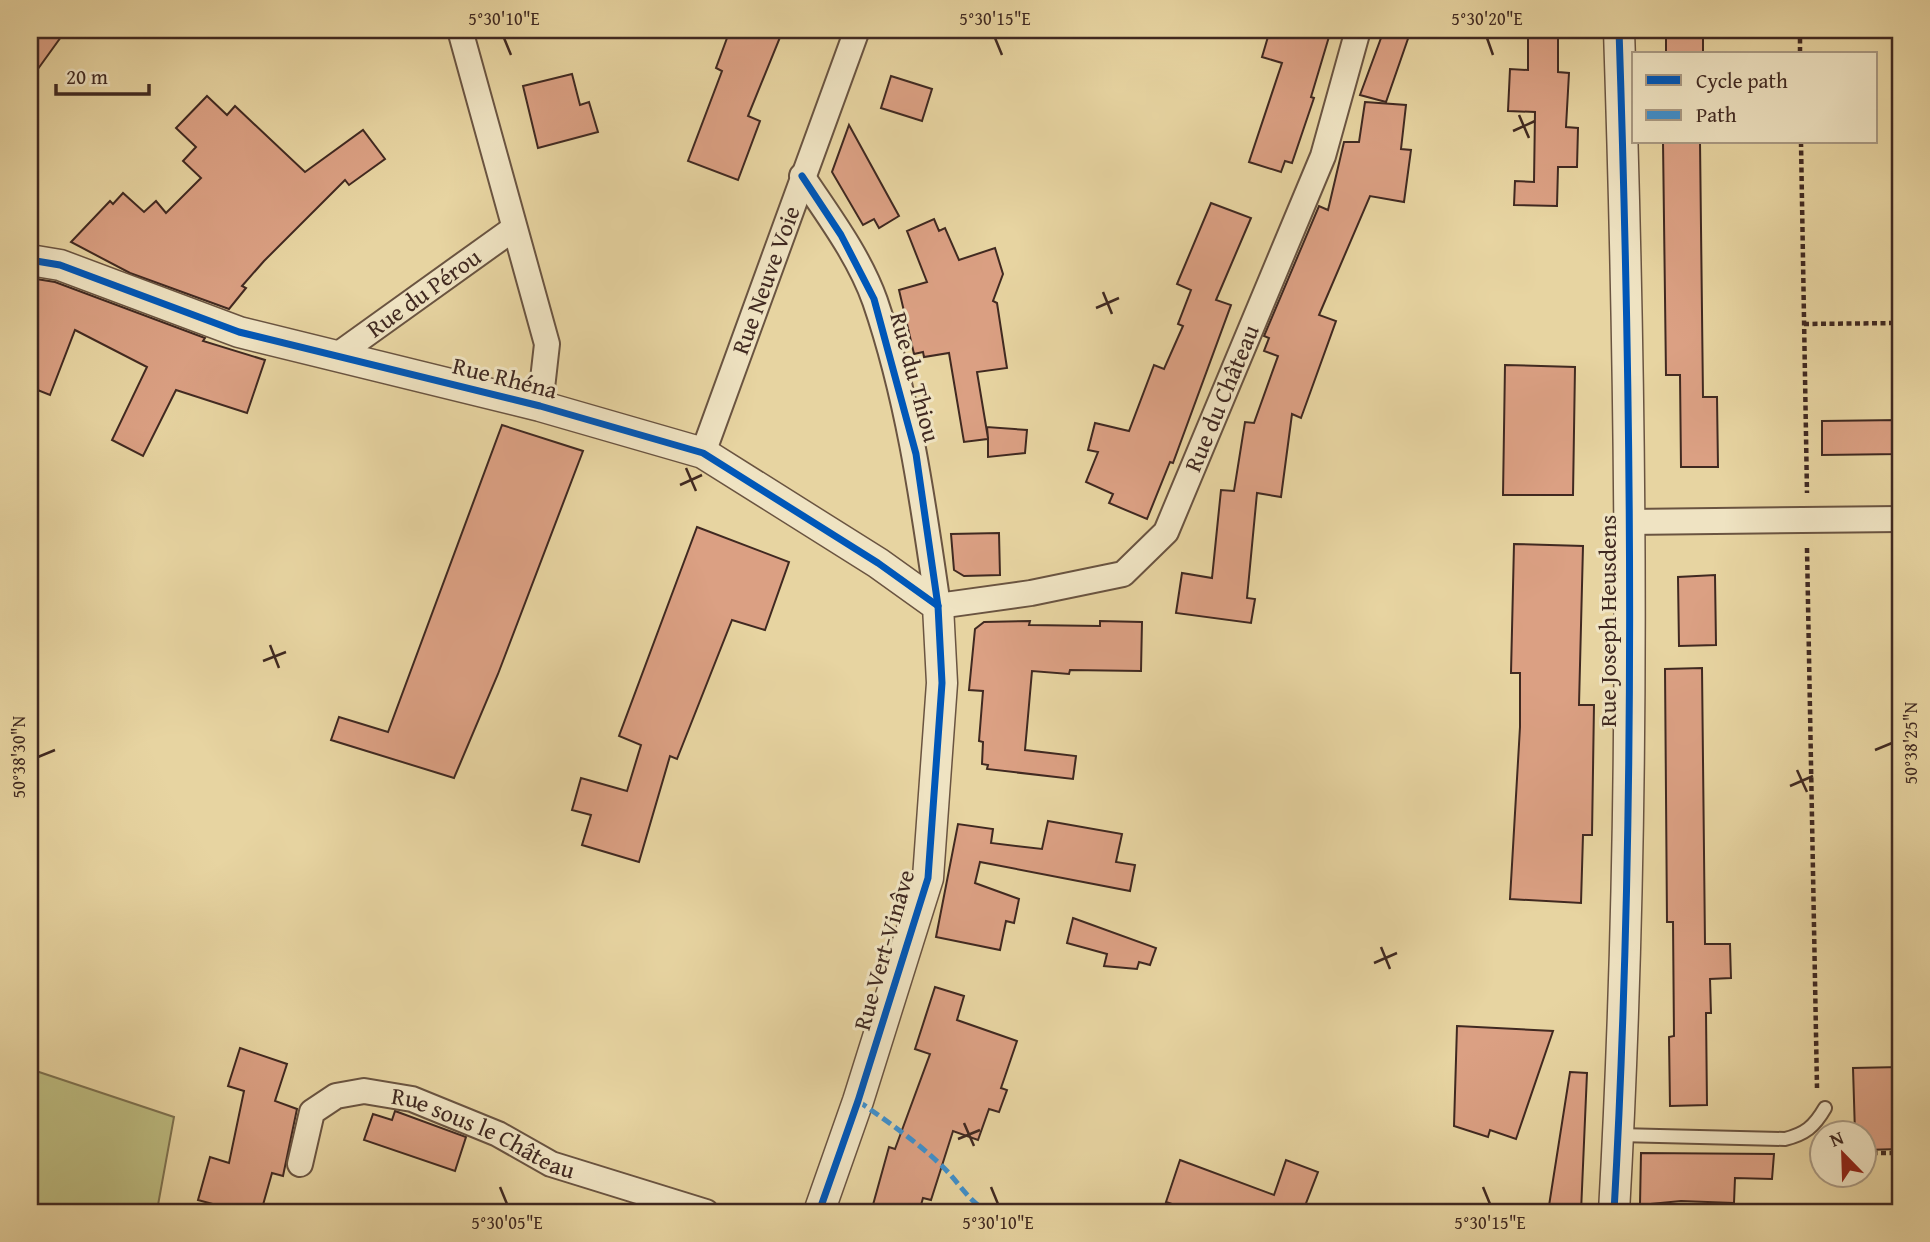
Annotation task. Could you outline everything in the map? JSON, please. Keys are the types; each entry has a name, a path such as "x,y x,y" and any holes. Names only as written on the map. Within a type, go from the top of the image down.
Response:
{"street":[{"name":"Rue du Pérou","path":"460,30 547,344 540,405"},
{"name":"Rue Neuve Voie","path":"703,453 856,30"},
{"name":"Rue du Château","path":"938,606 1031,593 1123,574 1166,532 1323,156 1358,30"},
{"name":"Rue Joseph Heusdens","path":"1614,1212 1625,927 1628,522 1619,30"},
{"name":"Rue du Thiou","path":"802,176 841,235 874,299 916,454 938,606"},
{"name":"Rue du Pérou","path":"336,356 513,229"},
{"name":"Rue Rhéna","path":"30,260 61,265 239,332 540,405 703,453 878,563 938,606"},
{"path":"1628,522 1900,519"},
{"name":"Rue Vert-Vinâve","path":"819,1212 858,1101 928,878 942,684 938,606"},
{"name":"Rue sous le Château","path":"300,1164 312,1112 336,1096 364,1091 412,1099 498,1134 551,1164 706,1212"}],"lane":[{"path":"1619,1135 1785,1139 1804,1134 1816,1123 1825,1108"}],"path":[{"path":"1800,30 1800,52"},
{"path":"1801,144 1817,1090 1825,1108"},
{"path":"1804,324 1900,323"},
{"path":"1878,1153 1900,1153"}],"shaded area":[{"path":"30,1069 174,1117 158,1205 190,1212 30,1212"}],"building":[{"path":"30,30 66,30 30,80"},
{"path":"730,30 783,30 748,116 760,121 738,180 688,161 722,71 716,68"},
{"path":"1270,30 1331,30 1311,97 1314,98 1292,163 1285,161 1281,172 1249,162 1282,63 1262,57"},
{"path":"1384,30 1411,30 1386,102 1360,95"},
{"path":"1528,30 1558,30 1558,72 1569,73 1566,127 1578,128 1577,167 1558,167 1557,206 1514,205 1515,181 1534,182 1535,112 1508,111 1510,69 1528,70"},
{"path":"1666,30 1703,30 1703,52 1666,52"},
{"path":"572,74 580,105 589,102 598,132 538,148 523,86"},
{"path":"891,76 932,89 922,121 881,108"},
{"path":"207,96 227,115 235,106 305,172 363,130 385,159 349,185 345,180 264,261 242,286 246,288 229,309 130,273 71,242 110,201 113,204 123,193 144,212 156,201 166,213 201,178 183,161 196,147 176,128"},
{"path":"1365,102 1406,105 1401,149 1411,150 1404,202 1370,196 1319,315 1336,321 1301,418 1292,414 1281,497 1257,493 1247,598 1255,599 1251,623 1176,613 1182,573 1212,578 1221,490 1234,491 1245,422 1254,423 1278,356 1264,351 1269,338 1264,336 1319,206 1328,210 1344,142 1359,142"},
{"path":"849,125 899,216 879,228 874,219 863,225 832,172"},
{"path":"1663,144 1700,144 1703,397 1717,397 1718,467 1681,467 1680,375 1666,375"},
{"path":"1211,203 1251,218 1216,300 1231,305 1173,463 1170,462 1147,519 1109,503 1113,494 1086,482 1098,452 1088,450 1095,423 1129,431 1154,365 1164,369 1183,326 1178,324 1191,290 1177,284"},
{"path":"934,219 939,231 945,228 959,260 995,248 1003,274 993,301 997,303 1007,368 977,372 988,438 987,427 1027,430 1025,453 988,457 988,439 964,442 949,353 924,357 923,352 914,354 899,290 927,282 907,231"},
{"path":"30,278 55,282 205,338 203,341 265,360 247,413 176,390 143,456 112,440 147,367 75,330 50,395 30,387"},
{"path":"1505,365 1575,367 1573,495 1503,495"},
{"path":"1900,420 1900,454 1822,455 1822,421"},
{"path":"502,425 583,451 498,674 454,778 331,740 339,717 388,732"},
{"path":"697,527 789,562 765,630 732,620 677,759 670,756 639,862 582,845 591,815 572,810 581,778 627,791 641,745 619,736"},
{"path":"999,533 1000,575 964,576 954,570 951,534"},
{"path":"1514,544 1583,546 1579,705 1594,705 1592,835 1583,835 1581,903 1510,899 1520,727 1520,673 1511,673"},
{"path":"1715,575 1716,645 1679,646 1678,577"},
{"path":"1030,621 1029,625 1100,626 1100,621 1142,622 1141,671 1070,670 1069,674 1032,671 1025,750 1076,756 1073,779 987,769 988,765 982,764 983,742 979,741 983,691 969,690 975,629 984,622"},
{"path":"1702,668 1705,944 1730,944 1731,978 1710,979 1711,1013 1706,1013 1707,1105 1670,1106 1669,1037 1674,1036 1673,922 1667,922 1665,669"},
{"path":"1048,821 1122,834 1116,862 1135,865 1130,891 980,862 975,883 1019,899 1014,923 1006,921 1000,950 936,937 958,824 993,829 991,843 1042,849"},
{"path":"1073,918 1156,948 1150,965 1139,962 1137,969 1104,966 1107,954 1067,943"},
{"path":"935,987 964,996 957,1020 1017,1041 1001,1088 1007,1090 999,1112 989,1109 978,1140 953,1131 931,1200 923,1198 919,1212 871,1212 889,1147 895,1149 930,1054 915,1049"},
{"path":"1457,1026 1553,1031 1516,1139 1490,1130 1488,1137 1454,1126"},
{"path":"240,1048 287,1064 275,1101 297,1109 283,1176 272,1173 261,1212 242,1212 198,1200 210,1157 229,1163 244,1091 228,1086"},
{"path":"1900,1067 1900,1149 1878,1150 1878,1120 1855,1120 1853,1068"},
{"path":"1570,1072 1587,1073 1581,1212 1548,1212"},
{"path":"395,1111 466,1137 455,1171 364,1140 373,1114 392,1120"},
{"path":"1641,1153 1774,1154 1772,1179 1735,1178 1734,1203 1681,1201 1640,1205"},
{"path":"1180,1160 1274,1195 1286,1160 1318,1172 1305,1206 1314,1209 1313,1212 1196,1212 1166,1202"}],"marked path":[{"path":"858,1101 922,1148 988,1212"}],"cycle path":[{"path":"1614,1212 1626,917 1630,621 1627,325 1619,30"},
{"path":"802,176 841,235 874,299 916,454 938,606 942,683 928,878 858,1101 819,1212"},
{"path":"30,260 60,265 239,332 540,406 703,453 878,563 938,606"}]}
